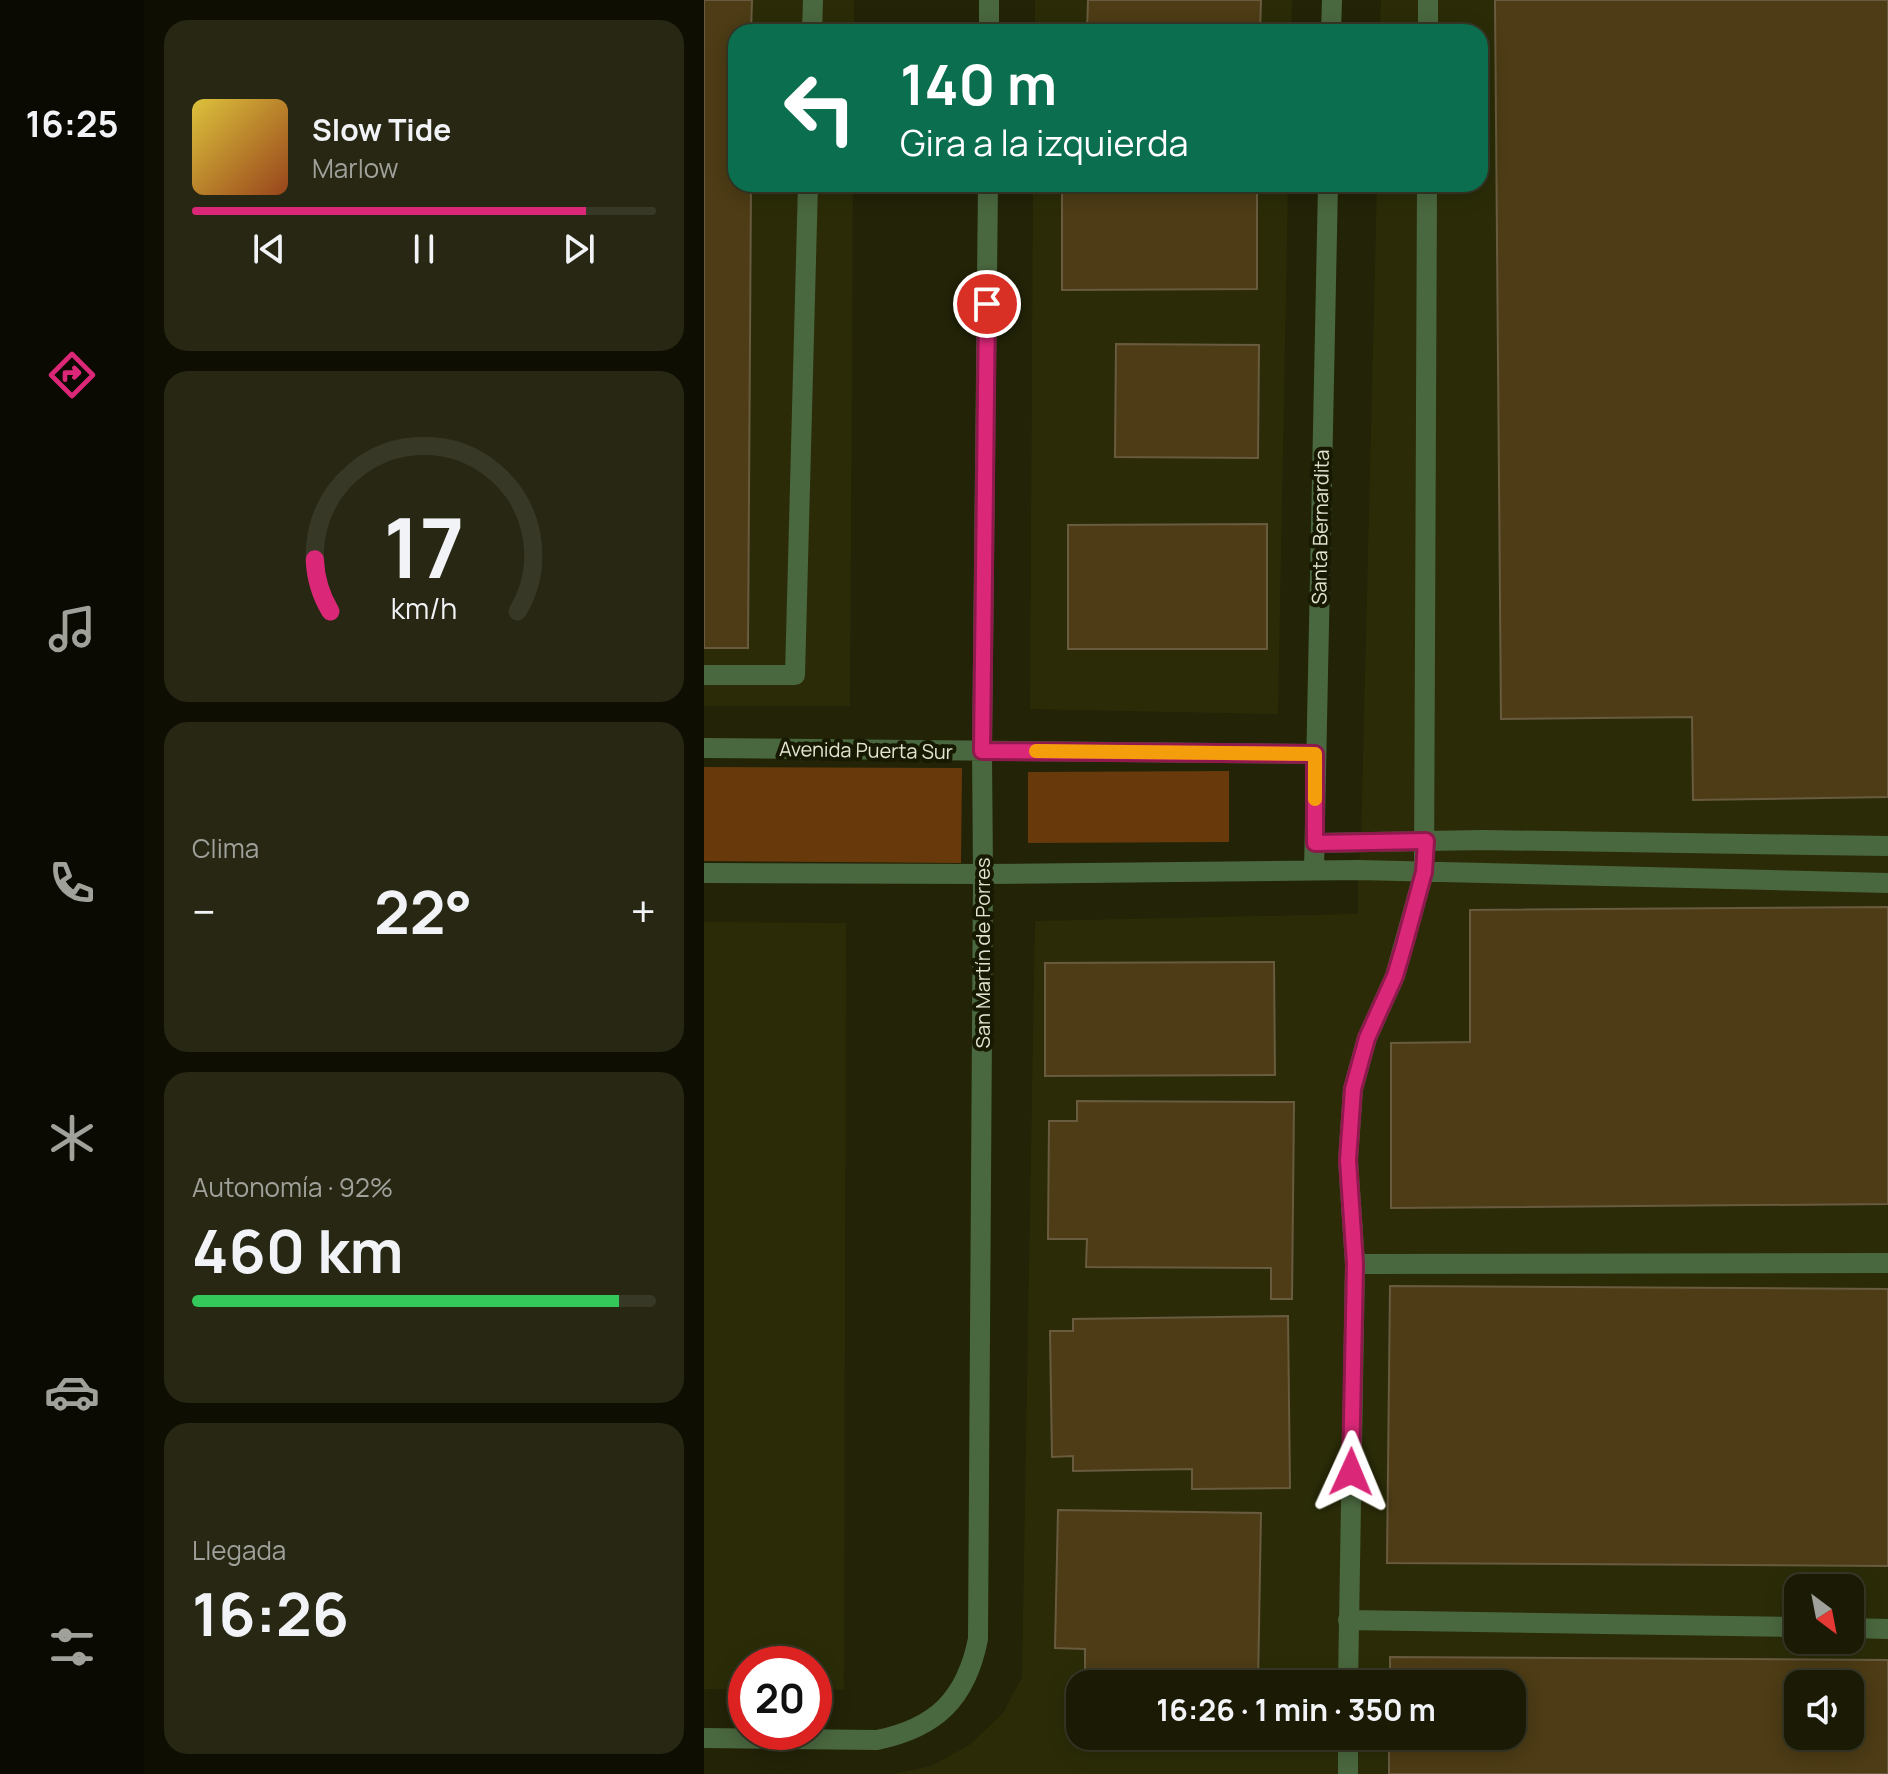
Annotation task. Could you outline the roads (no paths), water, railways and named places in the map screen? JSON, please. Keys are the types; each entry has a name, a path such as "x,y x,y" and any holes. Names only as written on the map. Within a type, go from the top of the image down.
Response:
{"street":[{"path":"812,24 813,0"},
{"path":"989,0 989,24"},
{"path":"1331,24 1332,0"},
{"path":"1428,0 1428,24"},
{"path":"704,675 795,675 808,192"},
{"name":"San Martín de Porres","path":"704,1738 877,1740 900,1735 921,1726 955,1697 974,1660 978,1639 988,192"},
{"name":"Santa Bernardita","path":"1314,870 1328,192"},
{"path":"1348,1670 1355,1264 1348,1160 1353,1089 1367,1038 1395,976 1424,872 1426,841 1427,192"},
{"name":"Avenida Puerta Sur","path":"704,748 1315,754"},
{"path":"1315,843 1482,840 1888,846"},
{"path":"704,873 1314,870 1888,883"},
{"path":"1355,1264 1888,1263"},
{"path":"1348,1620 1784,1627"},
{"path":"1864,1628 1888,1629"},
{"path":"1348,1750 1348,1774"}]}
